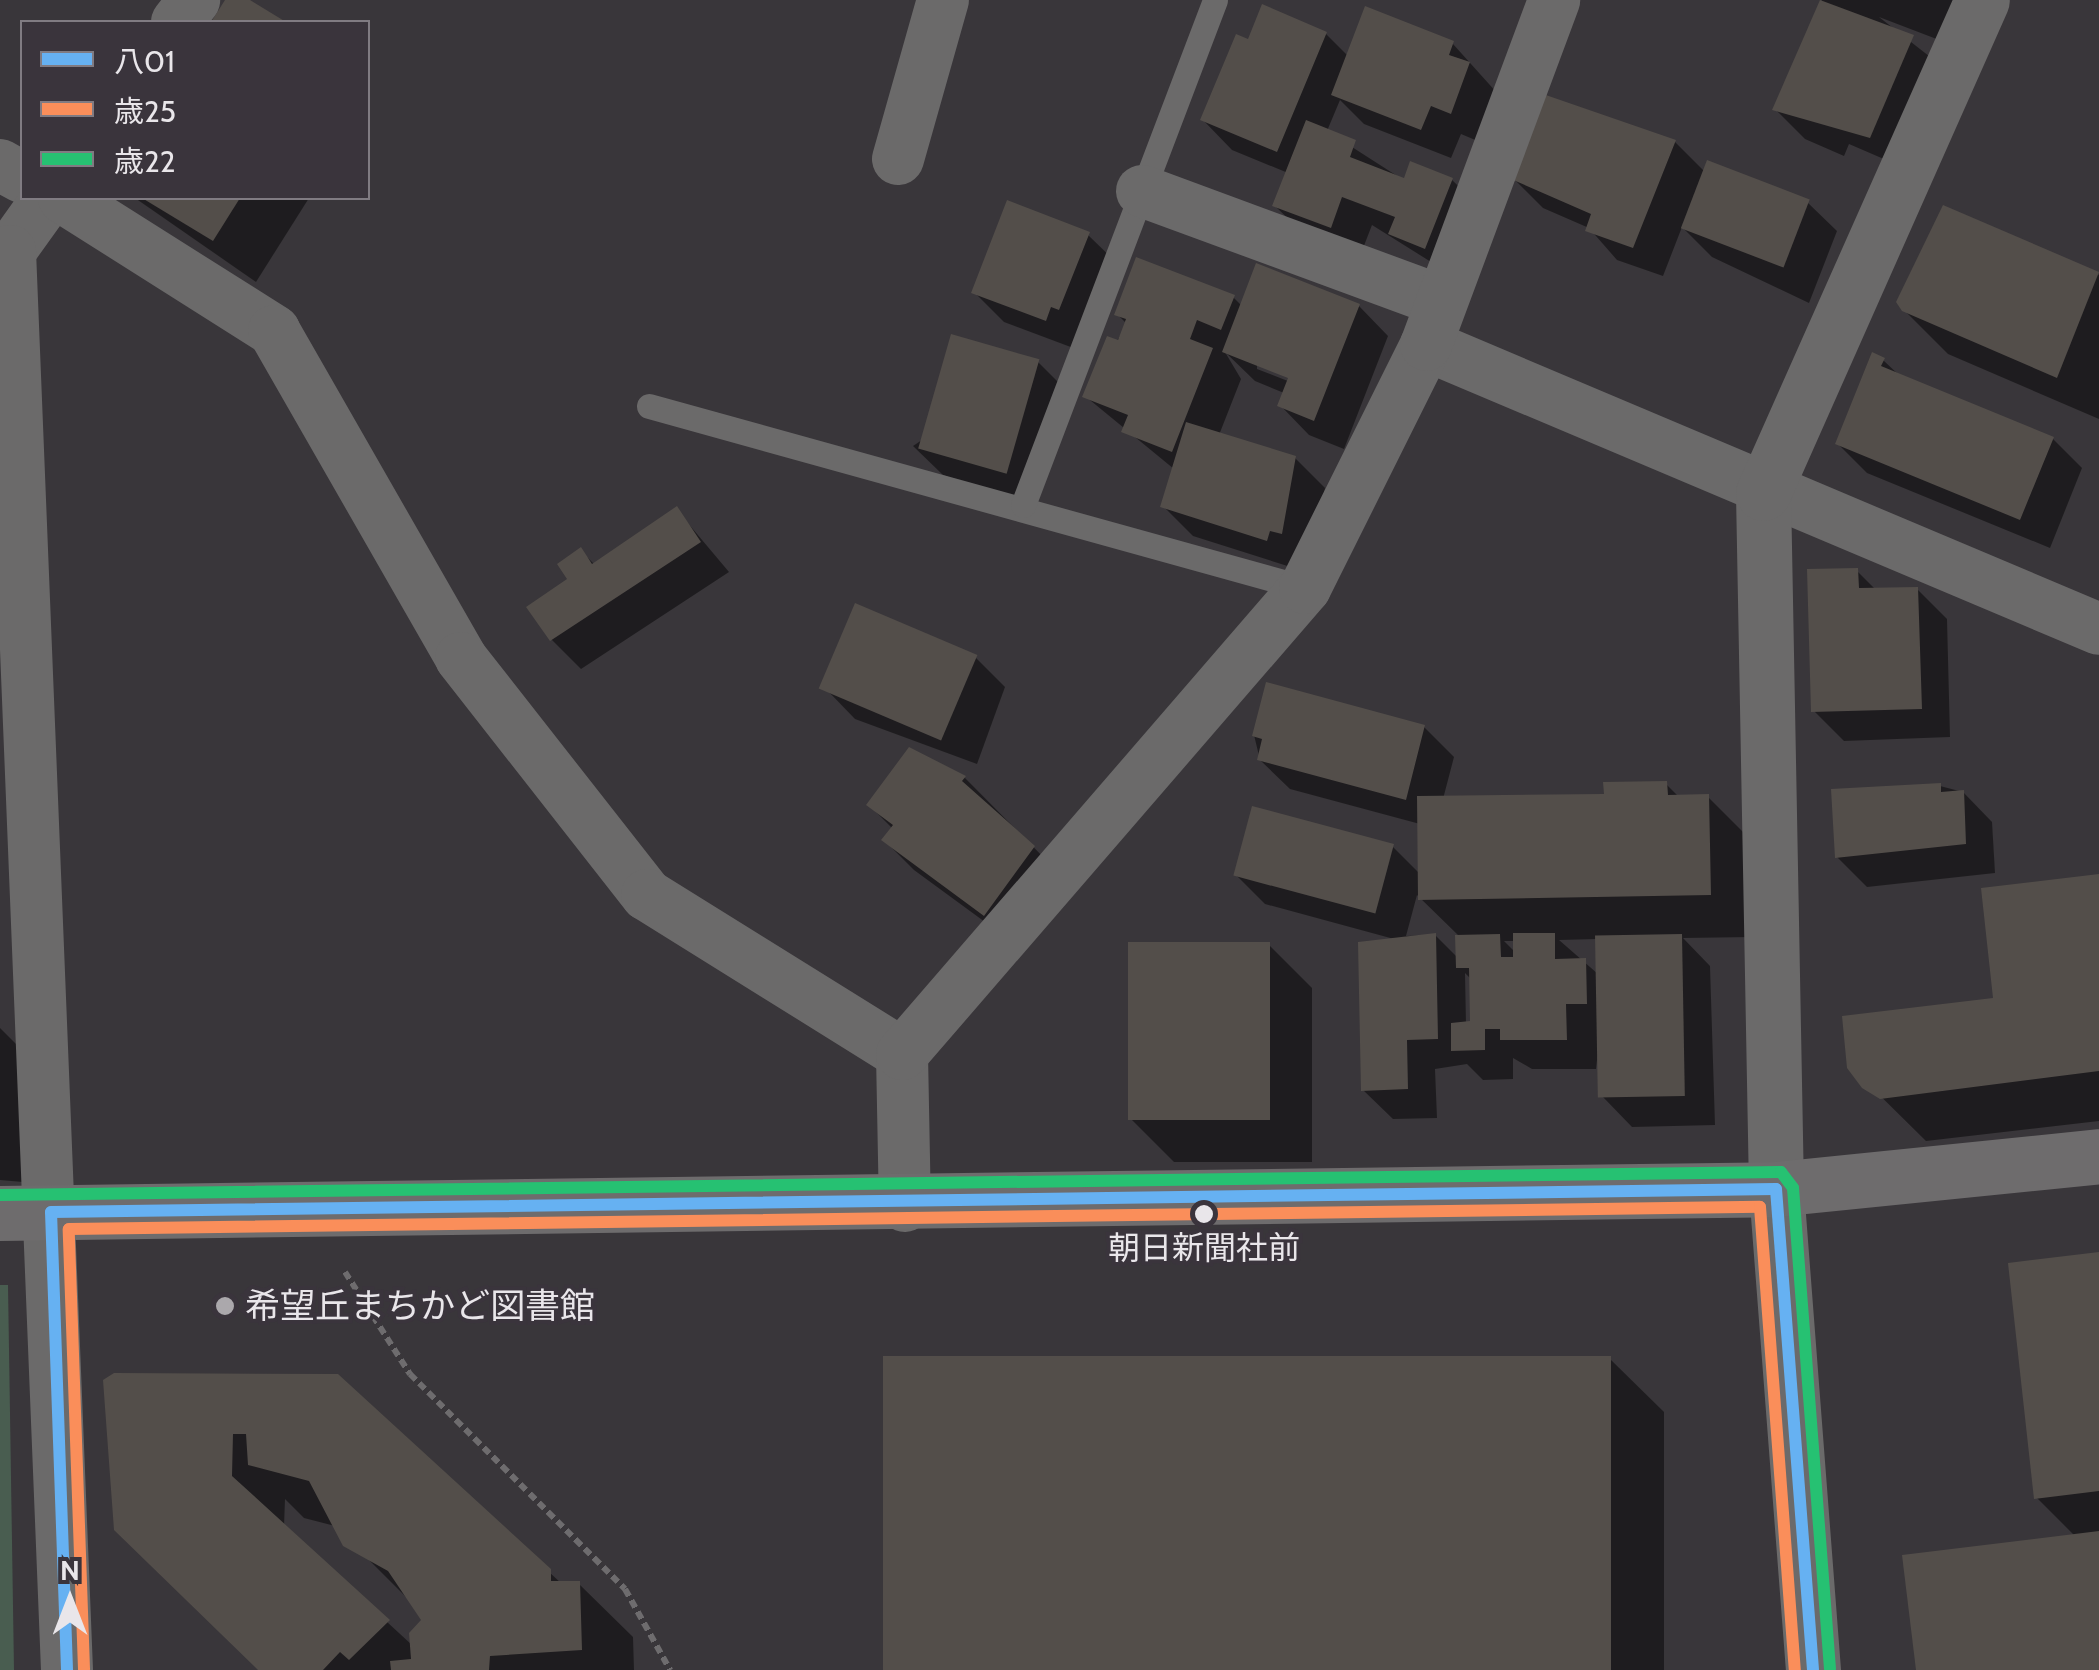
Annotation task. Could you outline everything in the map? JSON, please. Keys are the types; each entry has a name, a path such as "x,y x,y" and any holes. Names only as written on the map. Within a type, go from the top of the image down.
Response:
{"main road":[{"path":"25,1213 905,1206 1776,1189 2099,1156"}],"street":[{"path":"179,20 194,0"},
{"path":"898,159 943,0"},
{"path":"905,1206 902,1054 1304,588 1432,323 1554,0"},
{"path":"1813,1670 1776,1189 1763,492 1982,0"},
{"path":"1142,191 1432,323 1763,492 2099,628"},
{"path":"47,200 10,251 25,1213 67,1670"},
{"path":"67,200 274,331 461,658 647,895 902,1054"}],"lane":[{"path":"1023,504 1216,0"},
{"path":"649,406 1023,504 1304,588"}],"path":[{"path":"318,1209 356,1298 410,1374 625,1589 670,1670"}],"green space":[{"path":"0,1285 8,1285 14,1670 0,1670"}],"building":[{"path":"225,0 250,0 283,20 212,20"},
{"path":"1820,0 1914,35 1870,138 1772,110"},
{"path":"1262,4 1327,32 1277,152 1200,120 1236,34 1248,39"},
{"path":"1365,6 1454,41 1449,55 1470,62 1451,114 1431,106 1421,130 1331,95"},
{"path":"1540,93 1676,140 1633,248 1585,231 1591,214 1511,179"},
{"path":"1306,120 1356,140 1350,157 1404,178 1410,161 1453,178 1425,249 1388,234 1395,217 1342,197 1331,228 1272,206"},
{"path":"1707,160 1810,199 1784,268 1681,228"},
{"path":"145,200 239,200 213,241"},
{"path":"1007,200 1090,232 1059,310 1051,307 1046,321 971,293"},
{"path":"1943,205 2099,272 2057,378 1902,311 1896,302"},
{"path":"1136,257 1235,295 1221,330 1197,320 1190,339 1213,348 1172,452 1121,432 1128,415 1082,397 1107,336 1118,340 1126,319 1114,315"},
{"path":"1256,263 1360,304 1314,421 1277,406 1288,378 1222,352"},
{"path":"951,334 1039,359 1007,474 918,448"},
{"path":"1872,352 1885,358 1881,366 2054,437 2020,520 1835,444"},
{"path":"1186,422 1296,456 1282,534 1270,531 1267,541 1160,507"},
{"path":"677,506 701,542 550,641 526,607 567,579 557,564 581,547 592,564"},
{"path":"1858,568 1859,588 1918,587 1922,709 1811,712 1807,569"},
{"path":"855,603 977,655 941,741 819,689"},
{"path":"1266,682 1425,725 1406,800 1257,760 1262,739 1252,736"},
{"path":"909,747 966,776 962,781 1035,846 984,916 881,840 893,825 866,805"},
{"path":"1667,781 1668,795 1709,794 1711,895 1418,900 1417,796 1604,794 1603,782"},
{"path":"1941,783 1941,792 1964,790 1966,844 1835,858 1831,789"},
{"path":"1252,806 1394,844 1375,914 1233,876"},
{"path":"2099,874 2099,1071 1880,1099 1862,1088 1847,1068 1842,1016 1993,998 1981,888"},
{"path":"1436,933 1438,1039 1407,1040 1408,1089 1361,1091 1358,942"},
{"path":"1513,933 1555,933 1555,959 1586,958 1587,1004 1566,1004 1567,1040 1500,1040 1500,1029 1485,1029 1485,1050 1451,1051 1451,1023 1470,1021 1469,968 1456,968 1455,935 1500,934 1501,957 1513,957"},
{"path":"1682,934 1685,1096 1598,1097 1595,936"},
{"path":"1128,942 1270,942 1270,1120 1128,1120"},
{"path":"2099,1252 2099,1491 2034,1499 2008,1263"},
{"path":"883,1356 1611,1356 1611,1670 883,1670"},
{"path":"114,1373 338,1374 551,1569 551,1581 580,1581 582,1650 490,1656 489,1670 391,1670 390,1661 411,1659 409,1633 421,1620 388,1571 343,1546 309,1481 248,1465 246,1434 233,1434 232,1476 390,1620 349,1660 340,1652 323,1670 258,1670 114,1530 103,1380"},
{"path":"2099,1531 2099,1670 1916,1670 1902,1555"}],"transit line":[{"name":"歳22","path":"0,1195 1781,1172 1793,1188 1830,1669"},
{"name":"八01","path":"67,1670 51,1212 1776,1189 1813,1670"},
{"name":"歳25","path":"84,1669 69,1229 1760,1207 1795,1670"}],"place":[{"name":"朝日新聞社前","path":"1204,1214"},
{"name":"希望丘まちかど図書館","path":"225,1306"}]}
